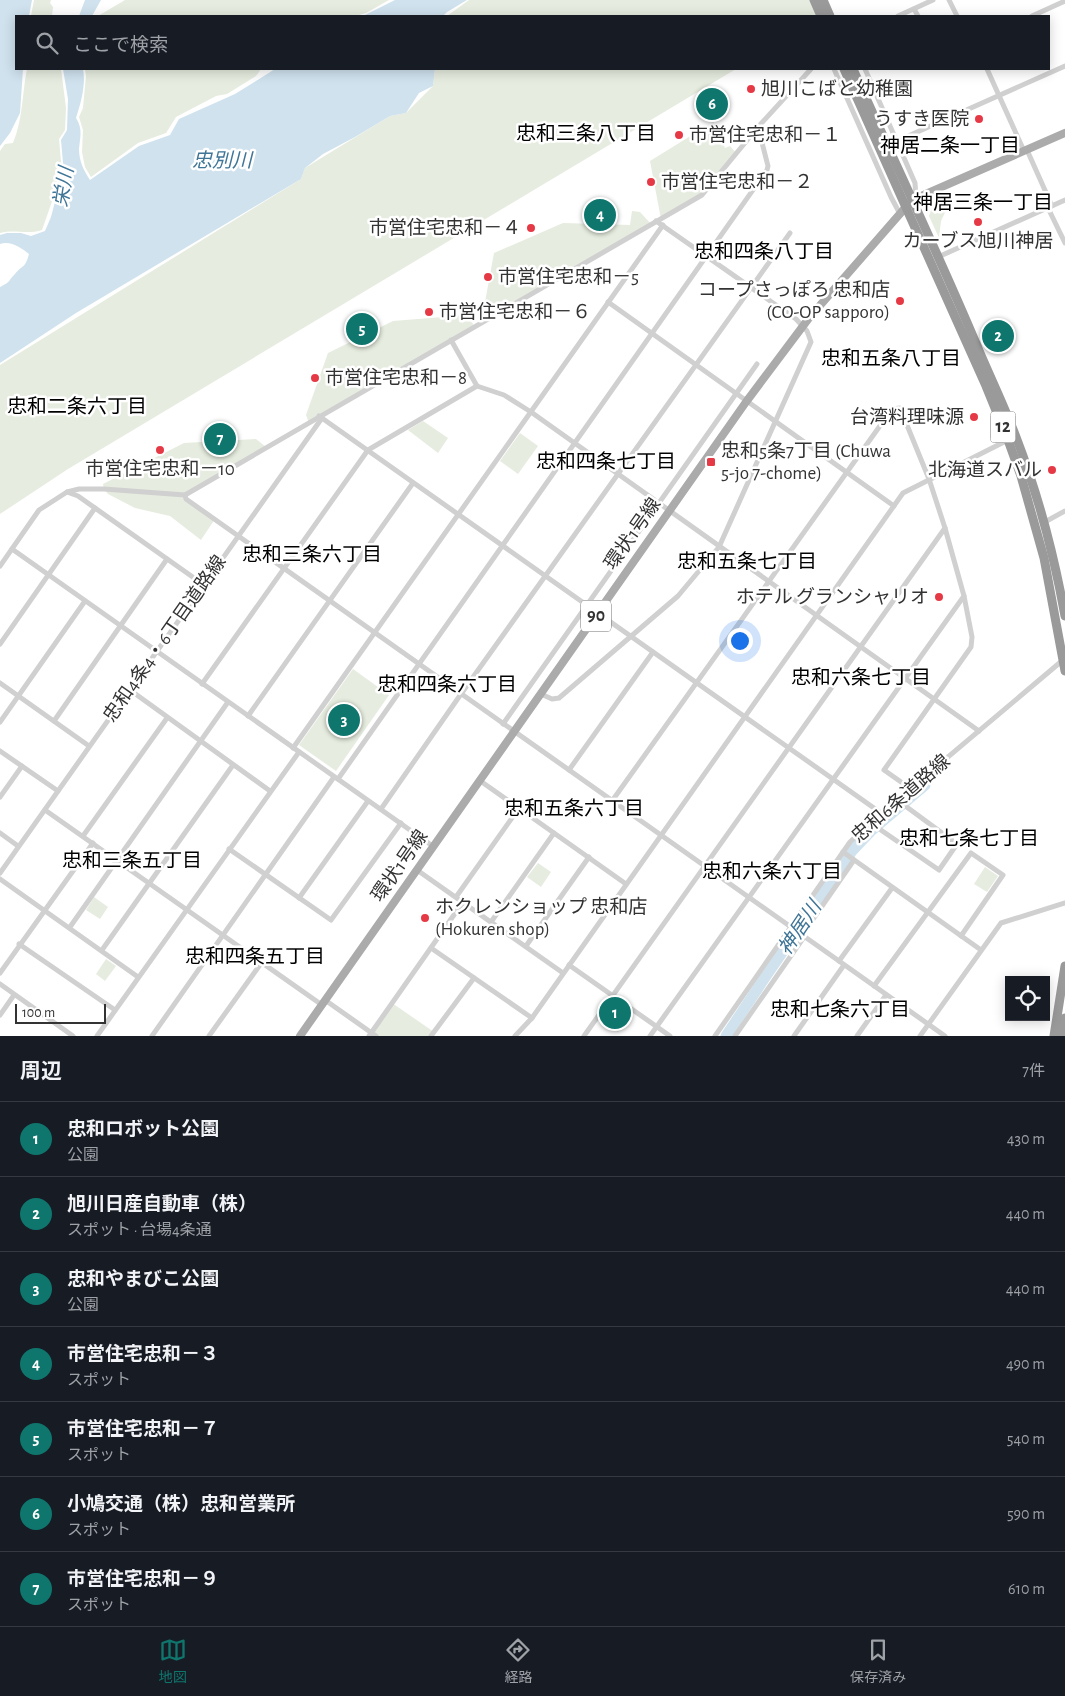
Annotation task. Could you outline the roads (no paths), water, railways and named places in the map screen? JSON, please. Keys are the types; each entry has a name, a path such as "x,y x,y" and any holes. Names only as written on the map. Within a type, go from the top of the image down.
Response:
{"highway":[{"path":"814,0 821,15"},
{"path":"823,0 830,15"},
{"name":"12","path":"844,70 934,259 986,386 1012,438 1021,476 1040,525 1065,616"},
{"name":"12","path":"853,70 908,204"},
{"name":"12","path":"1059,592 1065,671"},
{"path":"1054,1036 1065,966"},
{"path":"1062,1036 1065,1018"}],"main road":[{"name":"環状1号線","path":"300,1036 746,402 803,326 908,204 1065,133"}],"street":[{"path":"900,15 933,0"},
{"path":"949,0 956,15"},
{"path":"1034,15 1065,2"},
{"path":"914,9 917,15"},
{"path":"897,141 1065,66"},
{"path":"0,566 40,510 67,492 79,489 104,489 184,495 702,195 758,127 810,70"},
{"path":"834,70 891,197 908,204 916,183 865,70"},
{"path":"987,70 1025,150 1065,243"},
{"path":"152,1036 419,663 767,170 768,166 758,127"},
{"path":"934,259 1065,200"},
{"path":"541,694 552,699 559,698 678,596 719,547 811,342 803,326 656,221"},
{"path":"293,748 663,225"},
{"path":"381,809 617,474 790,233"},
{"path":"608,302 894,506"},
{"path":"451,340 477,386 504,395 531,412 573,444 979,731"},
{"path":"503,724 757,364"},
{"path":"202,684 368,450 477,386"},
{"path":"612,801 770,582 892,408 900,408 929,479 964,596 972,637 971,647 884,770 911,789"},
{"path":"321,417 586,606 882,813"},
{"path":"184,495 186,499 238,535 321,417"},
{"path":"515,1036 532,1018 903,492 1012,438"},
{"path":"248,716 413,483"},
{"path":"67,492 78,496 96,508 204,584"},
{"path":"0,644 96,508"},
{"path":"1040,525 1065,511"},
{"path":"584,1036 945,528"},
{"name":"忠和4条4・6丁目道路線","path":"0,873 238,535 945,1036"},
{"path":"12,549 434,847"},
{"path":"54,721 167,559"},
{"path":"650,1036 964,596"},
{"path":"0,722 85,601"},
{"path":"569,770 653,652"},
{"name":"忠和6条道路線","path":"714,1036 799,933 849,857 850,842 882,813 901,802 911,789 1064,660"},
{"path":"0,683 89,746"},
{"path":"130,690 270,791"},
{"path":"70,927 228,702"},
{"path":"83,836 167,718"},
{"path":"0,751 58,791"},
{"path":"97,1036 299,752"},
{"path":"102,950 233,765"},
{"path":"0,797 22,766"},
{"path":"479,780 626,884"},
{"path":"299,898 368,801"},
{"path":"873,822 878,828 939,870 957,844 901,802"},
{"path":"456,897 519,808"},
{"path":"45,810 262,962 372,1035 463,902"},
{"path":"229,849 331,920 400,824"},
{"path":"0,833 18,846"},
{"path":"491,922 554,833"},
{"path":"0,973 93,843"},
{"path":"874,986 971,853 1003,875 961,936"},
{"path":"526,946 589,857"},
{"path":"735,1036 849,857 981,950"},
{"path":"417,870 563,973"},
{"path":"0,879 138,977"},
{"path":"794,1036 892,888"},
{"path":"920,1036 1001,922 1065,903"},
{"path":"20,944 115,1010"},
{"path":"432,948 532,1018"},
{"path":"209,1036 262,962"},
{"path":"569,965 670,1036"},
{"path":"431,1036 474,978"},
{"path":"0,984 73,1036"},
{"path":"0,1014 14,994"},
{"path":"857,1036 886,995"}],"water":[{"path":"0,0 32,0 29,15 15,15 15,70 23,70 20,113 10,133 0,146"},
{"path":"85,0 101,0 93,15 79,15"},
{"path":"395,0 467,0 444,15 365,15"},
{"name":"忠別川","path":"63,70 83,70 83,87 76,118 80,129 80,158 90,180 139,146 170,135 179,119 235,94 273,70 435,70 433,86 419,93 406,113 390,116 323,154 305,168 301,179 76,313 0,363 0,287 8,282 25,264 29,254 12,244 0,244 0,235 21,233 31,236 45,231 51,217 63,163 61,140 67,130 68,99"}],"waterway":[{"name":"神居川","path":"726,1036 852,851 872,830 925,785"}],"place":[{"name":"旭川こばと幼稚園","path":"751,89"},
{"name":"小鳩交通（株）忠和営業所","path":"712,104"},
{"name":"うすき医院","path":"979,119"},
{"name":"市営住宅忠和－１","path":"679,135"},
{"name":"市営住宅忠和－２","path":"651,182"},
{"name":"市営住宅忠和－３","path":"600,215"},
{"name":"カーブス旭川神居","path":"978,222"},
{"name":"市営住宅忠和－４","path":"531,228"},
{"name":"市営住宅忠和－5","path":"488,277"},
{"name":"コープさっぽろ 忠和店 (CO-OP sapporo)","path":"900,301"},
{"name":"市営住宅忠和－６","path":"429,312"},
{"name":"市営住宅忠和－７","path":"362,329"},
{"name":"旭川日産自動車（株）","path":"998,336"},
{"name":"市営住宅忠和－8","path":"315,378"},
{"name":"台湾料理味源","path":"974,417"},
{"name":"市営住宅忠和－９","path":"220,439"},
{"name":"市営住宅忠和－10","path":"160,450"},
{"name":"忠和5条7丁目 (Chuwa 5-jo 7-chome)","path":"711,462"},
{"name":"北海道スバル","path":"1052,470"},
{"name":"ホテル グランシャリオ","path":"939,597"},
{"name":"忠和やまびこ公園","path":"344,720"},
{"name":"ホクレンショップ 忠和店 (Hokuren shop)","path":"425,918"},
{"name":"忠和ロボット公園","path":"615,1013"}],"district":[{"name":"忠和三条八丁目","path":"586,134"},
{"name":"神居二条一丁目","path":"950,146"},
{"name":"神居三条一丁目","path":"983,203"},
{"name":"忠和四条八丁目","path":"764,252"},
{"name":"忠和五条八丁目","path":"891,359"},
{"name":"忠和二条六丁目","path":"77,407"},
{"name":"忠和四条七丁目","path":"606,462"},
{"name":"忠和三条六丁目","path":"312,555"},
{"name":"忠和五条七丁目","path":"747,562"},
{"name":"忠和六条七丁目","path":"861,678"},
{"name":"忠和四条六丁目","path":"447,685"},
{"name":"忠和五条六丁目","path":"574,809"},
{"name":"忠和七条七丁目","path":"969,839"},
{"name":"忠和三条五丁目","path":"132,861"},
{"name":"忠和六条六丁目","path":"772,872"},
{"name":"忠和四条五丁目","path":"255,957"},
{"name":"忠和七条六丁目","path":"840,1010"}],"water label":[{"name":"栄川","path":"64,187"}]}
